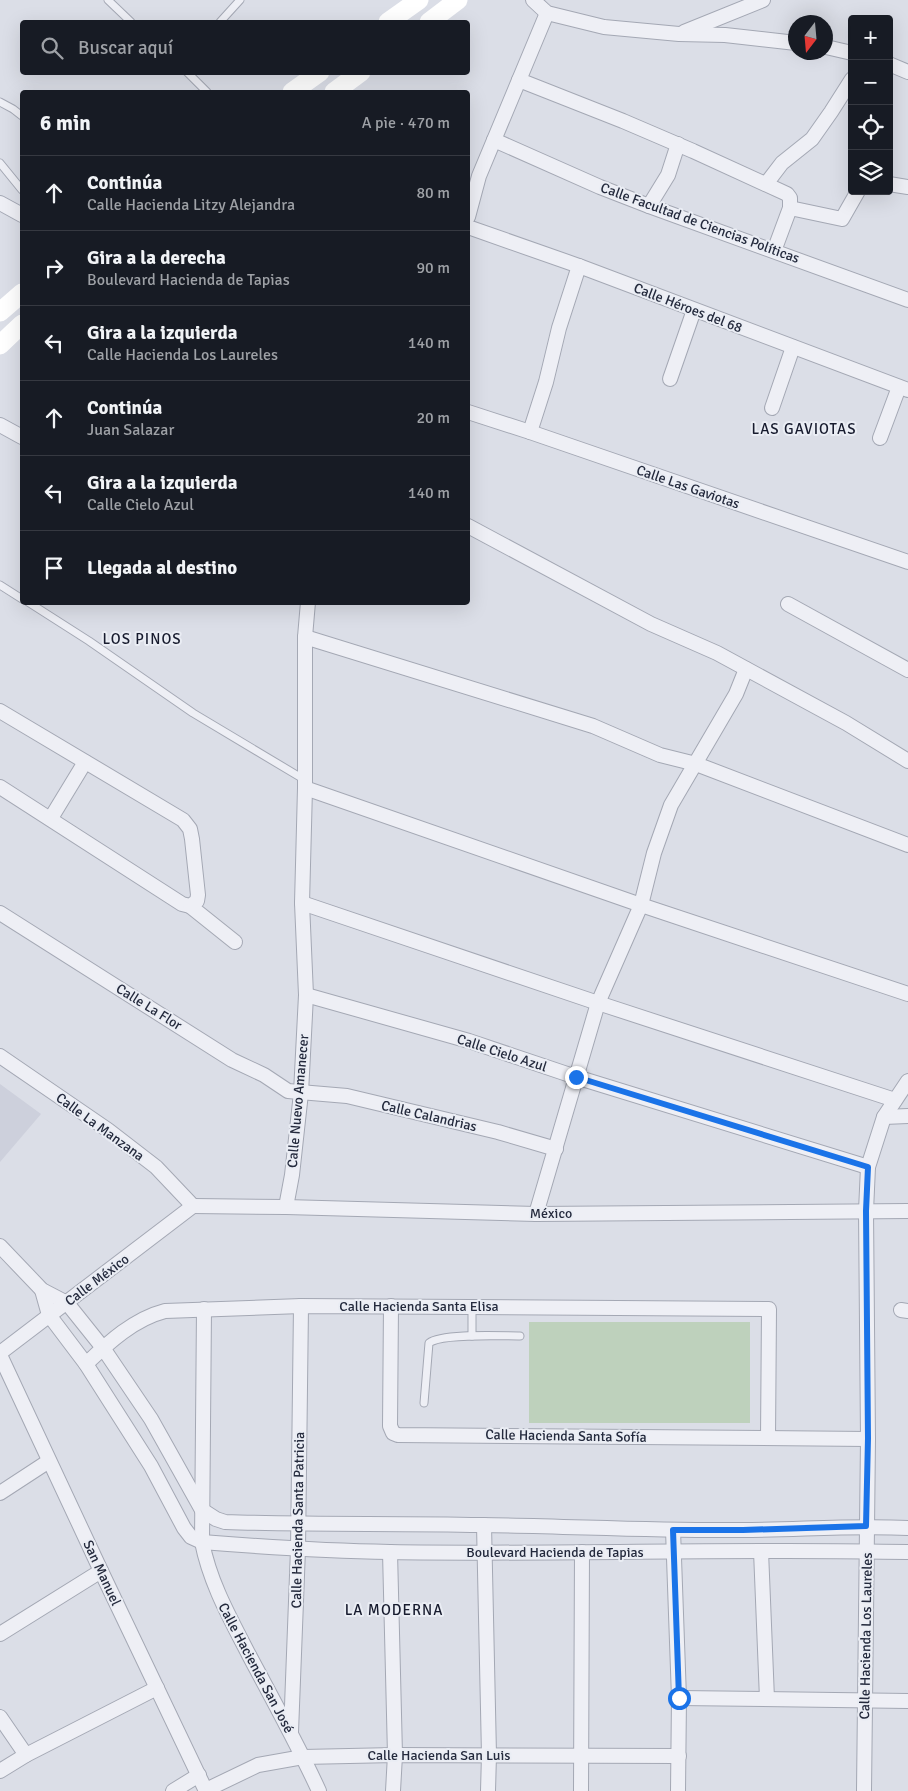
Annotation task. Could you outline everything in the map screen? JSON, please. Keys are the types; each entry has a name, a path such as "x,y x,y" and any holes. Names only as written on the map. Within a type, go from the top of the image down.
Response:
{"main road":[{"path":"391,20 419,0"},
{"path":"432,20 458,0"},
{"path":"295,90 316,75"},
{"path":"337,90 357,75"},
{"path":"0,312 20,295"},
{"path":"0,345 20,326"}],"street":[{"path":"533,0 547,13 604,26 788,42"},
{"path":"679,34 763,0"},
{"path":"470,210 479,176 547,13"},
{"path":"833,49 848,52"},
{"path":"893,66 908,72"},
{"path":"519,80 678,144 787,194 790,198 790,208 774,251"},
{"path":"766,184 782,164 812,138 848,84"},
{"name":"Calle Facultad de Ciencias Políticas","path":"494,140 600,187 649,206 908,300"},
{"path":"649,206 668,175 678,144"},
{"path":"893,185 908,187"},
{"path":"790,208 842,219 856,195"},
{"path":"0,203 20,214"},
{"name":"Calle Héroes del 68","path":"470,228 579,266 904,389"},
{"path":"530,432 546,382 559,328 579,266"},
{"path":"670,379 694,310"},
{"path":"772,408 793,347"},
{"path":"880,438 904,389"},
{"name":"Calle Las Gaviotas","path":"470,413 908,562"},
{"path":"0,424 20,436"},
{"path":"470,527 651,624 746,668 846,723 908,761"},
{"path":"788,604 908,670"},
{"name":"Calle Nuevo Amanecer","path":"286,1207 292,1175 301,1093 306,995 302,903 305,784 305,637 308,605"},
{"path":"305,637 593,726 660,755 696,764 908,844"},
{"path":"536,1214 598,1003 641,905 654,853 671,805 736,694 746,668"},
{"path":"0,711 183,820 190,829 198,895 197,901 190,906"},
{"path":"51,818 85,762"},
{"path":"305,784 641,905 908,994"},
{"path":"0,787 51,818 182,904 190,906 235,942"},
{"path":"302,903 598,1003 895,1100"},
{"name":"Calle La Flor","path":"0,913 232,1060 264,1075 288,1091 301,1093"},
{"name":"Calle Cielo Azul","path":"306,995 469,1041 576,1077 868,1167"},
{"name":"Calle La Manzana","path":"0,1056 108,1130 156,1168 193,1206"},
{"name":"Calle Hacienda Los Laureles","path":"864,1791 868,1438 866,1211 868,1167 884,1117 908,1081"},
{"name":"Calle Calandrias","path":"301,1093 347,1096 498,1132 556,1149"},
{"path":"884,1117 908,1116"},
{"name":"México","path":"193,1206 536,1214 908,1210"},
{"name":"Calle México","path":"0,1354 193,1206"},
{"path":"0,1246 42,1290 67,1303"},
{"path":"42,1290 50,1315 86,1364 151,1466 184,1528 191,1537 202,1542"},
{"name":"Calle Hacienda San José","path":"67,1303 103,1348 151,1419 202,1510 202,1542 206,1564 218,1594 319,1791"},
{"name":"Calle Hacienda Santa Elisa","path":"86,1364 103,1348 148,1316 165,1311 301,1306 769,1309 768,1438"},
{"name":"Calle Hacienda Santa Patricia","path":"291,1735 299,1525 301,1306"},
{"name":"Calle Hacienda Santa Sofía","path":"391,1306 390,1426 394,1433 398,1435 868,1438"},
{"path":"202,1510 204,1309"},
{"name":"San Manuel","path":"0,1354 206,1791"},
{"path":"0,1493 50,1461"},
{"name":"Boulevard Hacienda de Tapias","path":"202,1510 224,1522 299,1525 370,1523 673,1530 866,1526 908,1528"},
{"path":"484,1525 486,1552 488,1791"},
{"path":"673,1530 679,1698 678,1791"},
{"name":"Boulevard Hacienda de Tapias","path":"202,1542 298,1549 390,1552 908,1552"},
{"path":"761,1551 767,1699"},
{"path":"390,1552 395,1755 393,1791"},
{"path":"581,1791 582,1552"},
{"path":"0,1634 101,1571"},
{"path":"0,1771 26,1755 157,1688"},
{"path":"679,1698 865,1702 908,1701"},
{"path":"0,1717 26,1755"},
{"name":"Calle Hacienda San Luis","path":"206,1791 258,1766 303,1757 395,1755 679,1756"},
{"path":"173,1791 199,1775"}],"lane":[{"path":"108,0 129,20"},
{"path":"222,20 240,0"},
{"path":"190,75 205,90"},
{"path":"0,102 20,114"},
{"path":"0,164 20,188"},
{"path":"0,584 20,598"},
{"path":"33,605 305,784"},
{"path":"472,1306 472,1336"},
{"path":"424,1403 429,1343 434,1339 472,1336 520,1336"}],"shaded area":[{"path":"0,1084 41,1114 0,1162"}],"green space":[{"path":"529,1322 750,1322 750,1423 529,1423"}],"district":[{"name":"LAS GAVIOTAS","path":"804,429"},
{"name":"LOS PINOS","path":"142,639"},
{"name":"LA MODERNA","path":"394,1610"}],"route":[{"path":"576,1077 868,1167 866,1211 868,1438 866,1526 673,1530 679,1698"}]}
